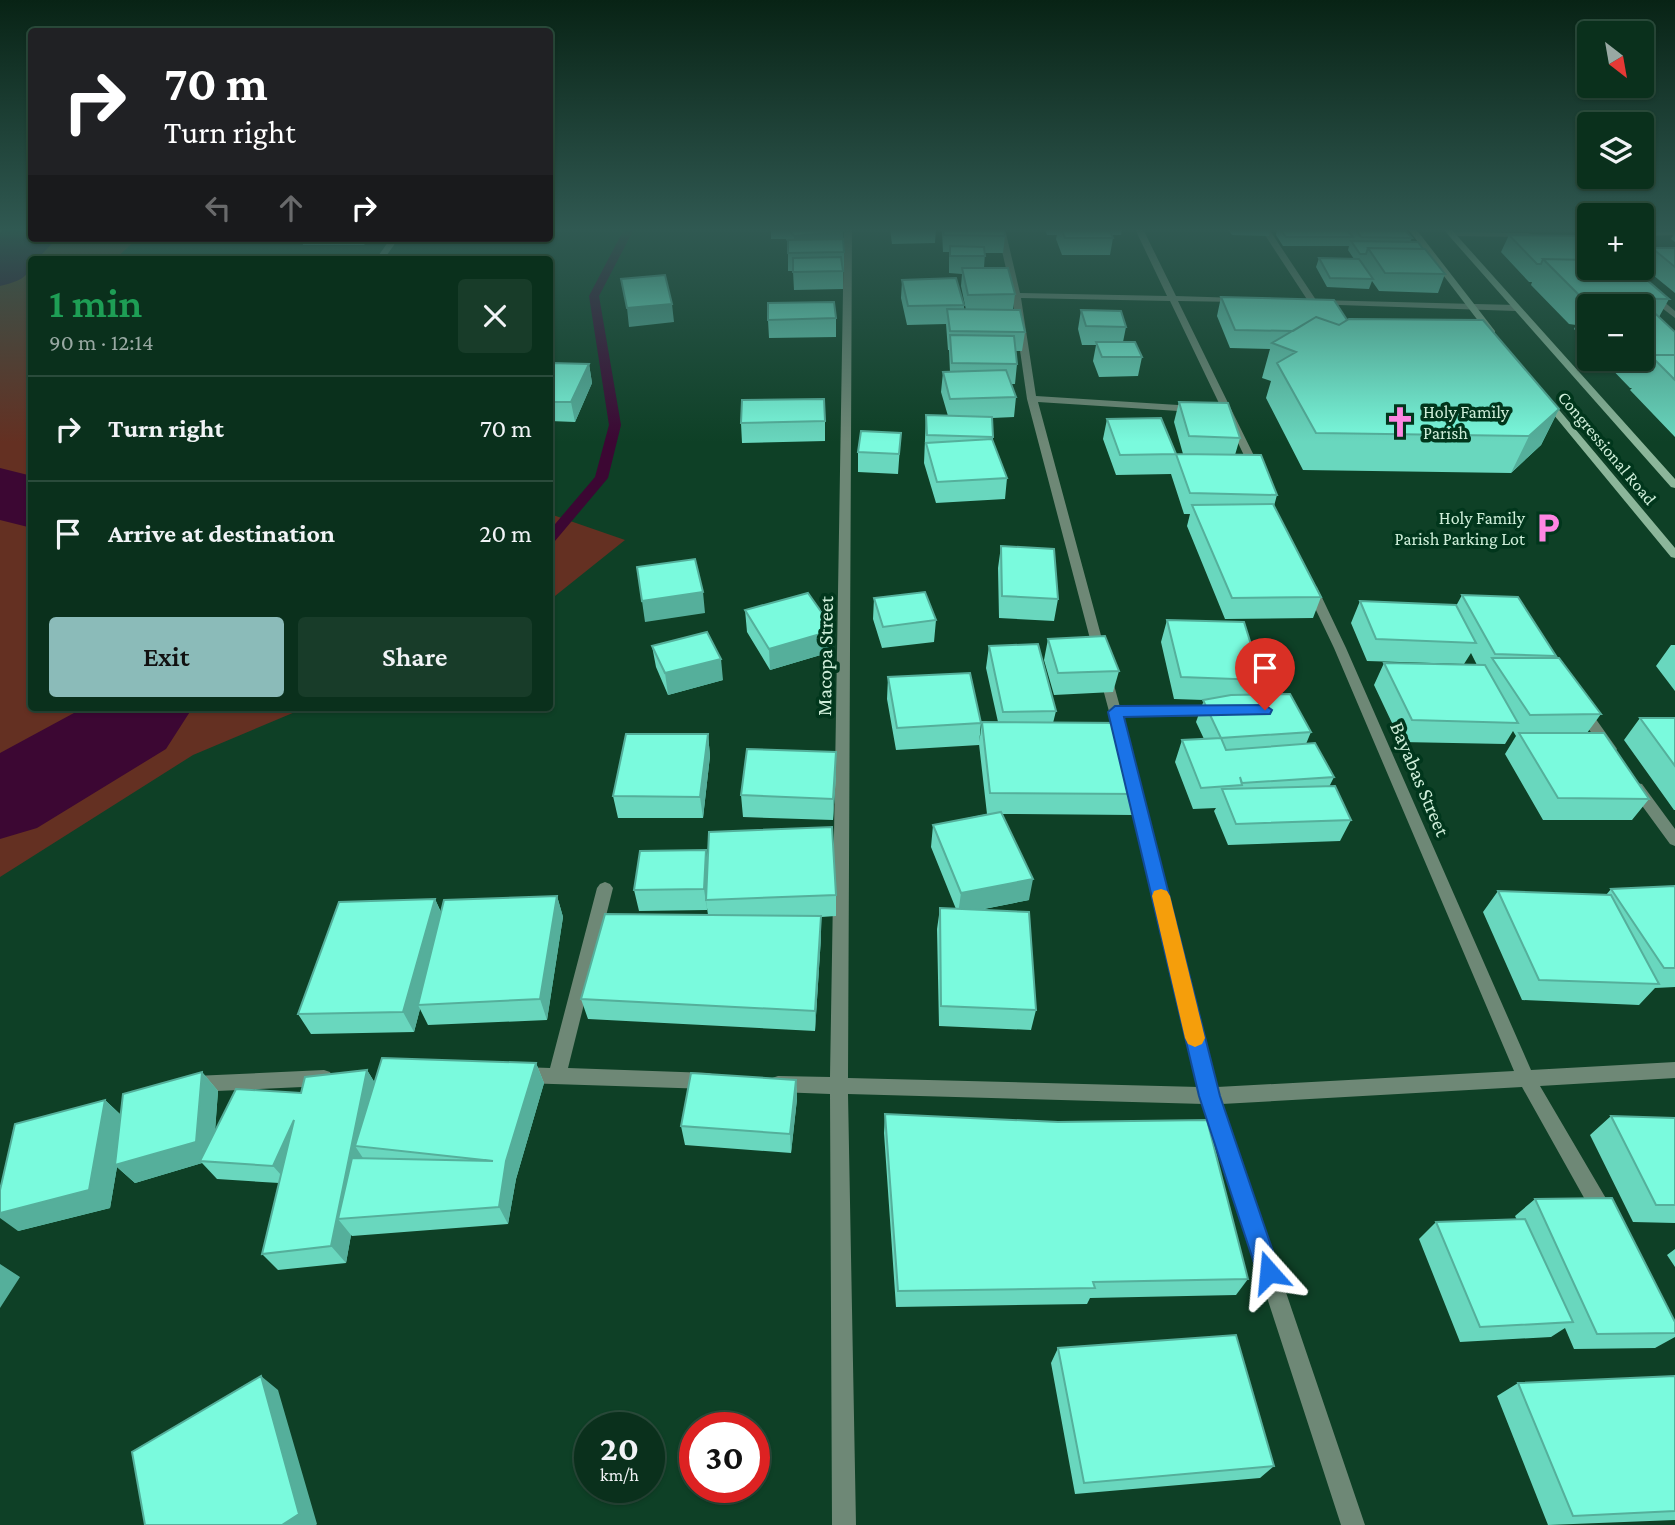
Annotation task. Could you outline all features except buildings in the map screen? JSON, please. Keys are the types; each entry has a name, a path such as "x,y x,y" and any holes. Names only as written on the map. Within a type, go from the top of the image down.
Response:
{"main road":[{"path":"1466,300 1495,337"},
{"name":"Congressional Road","path":"1509,300 1675,485"},
{"name":"Congressional Road","path":"1537,389 1675,555"}],"street":[{"name":"Macopa Street","path":"844,1525 839,1084 847,300"},
{"path":"1017,300 1032,399 1125,751"},
{"path":"1173,300 1220,410 1263,485"},
{"path":"1657,300 1675,315"},
{"path":"1299,301 1516,308"},
{"path":"1032,399 1199,409"},
{"name":"Bayabas Street","path":"1305,573 1525,1076 1614,1231"},
{"path":"1572,694 1675,840"},
{"path":"1115,712 1238,710"},
{"path":"1132,778 1210,1096 1353,1525"},
{"path":"557,1076 605,888"},
{"path":"758,1083 1210,1096 1525,1076 1675,1070"},
{"path":"502,1075 731,1082"},
{"path":"189,1084 338,1077"}],"shaded area":[{"path":"0,300 28,300 28,711 298,711 193,755 0,877"},
{"path":"553,515 625,540 553,598"}],"waterway":[{"path":"553,534 601,478 615,425 595,300"},
{"path":"0,491 28,503"},
{"path":"0,800 131,725 142,711"},
{"path":"131,725 164,711"}],"slow traffic":[{"path":"1161,896 1195,1038"}],"place":[{"name":"Holy Family Parish","path":"1400,422"},
{"name":"Holy Family Parish Parking Lot","path":"1548,528"}],"route":[{"path":"1265,710 1115,712 1210,1096 1269,1272"}]}
